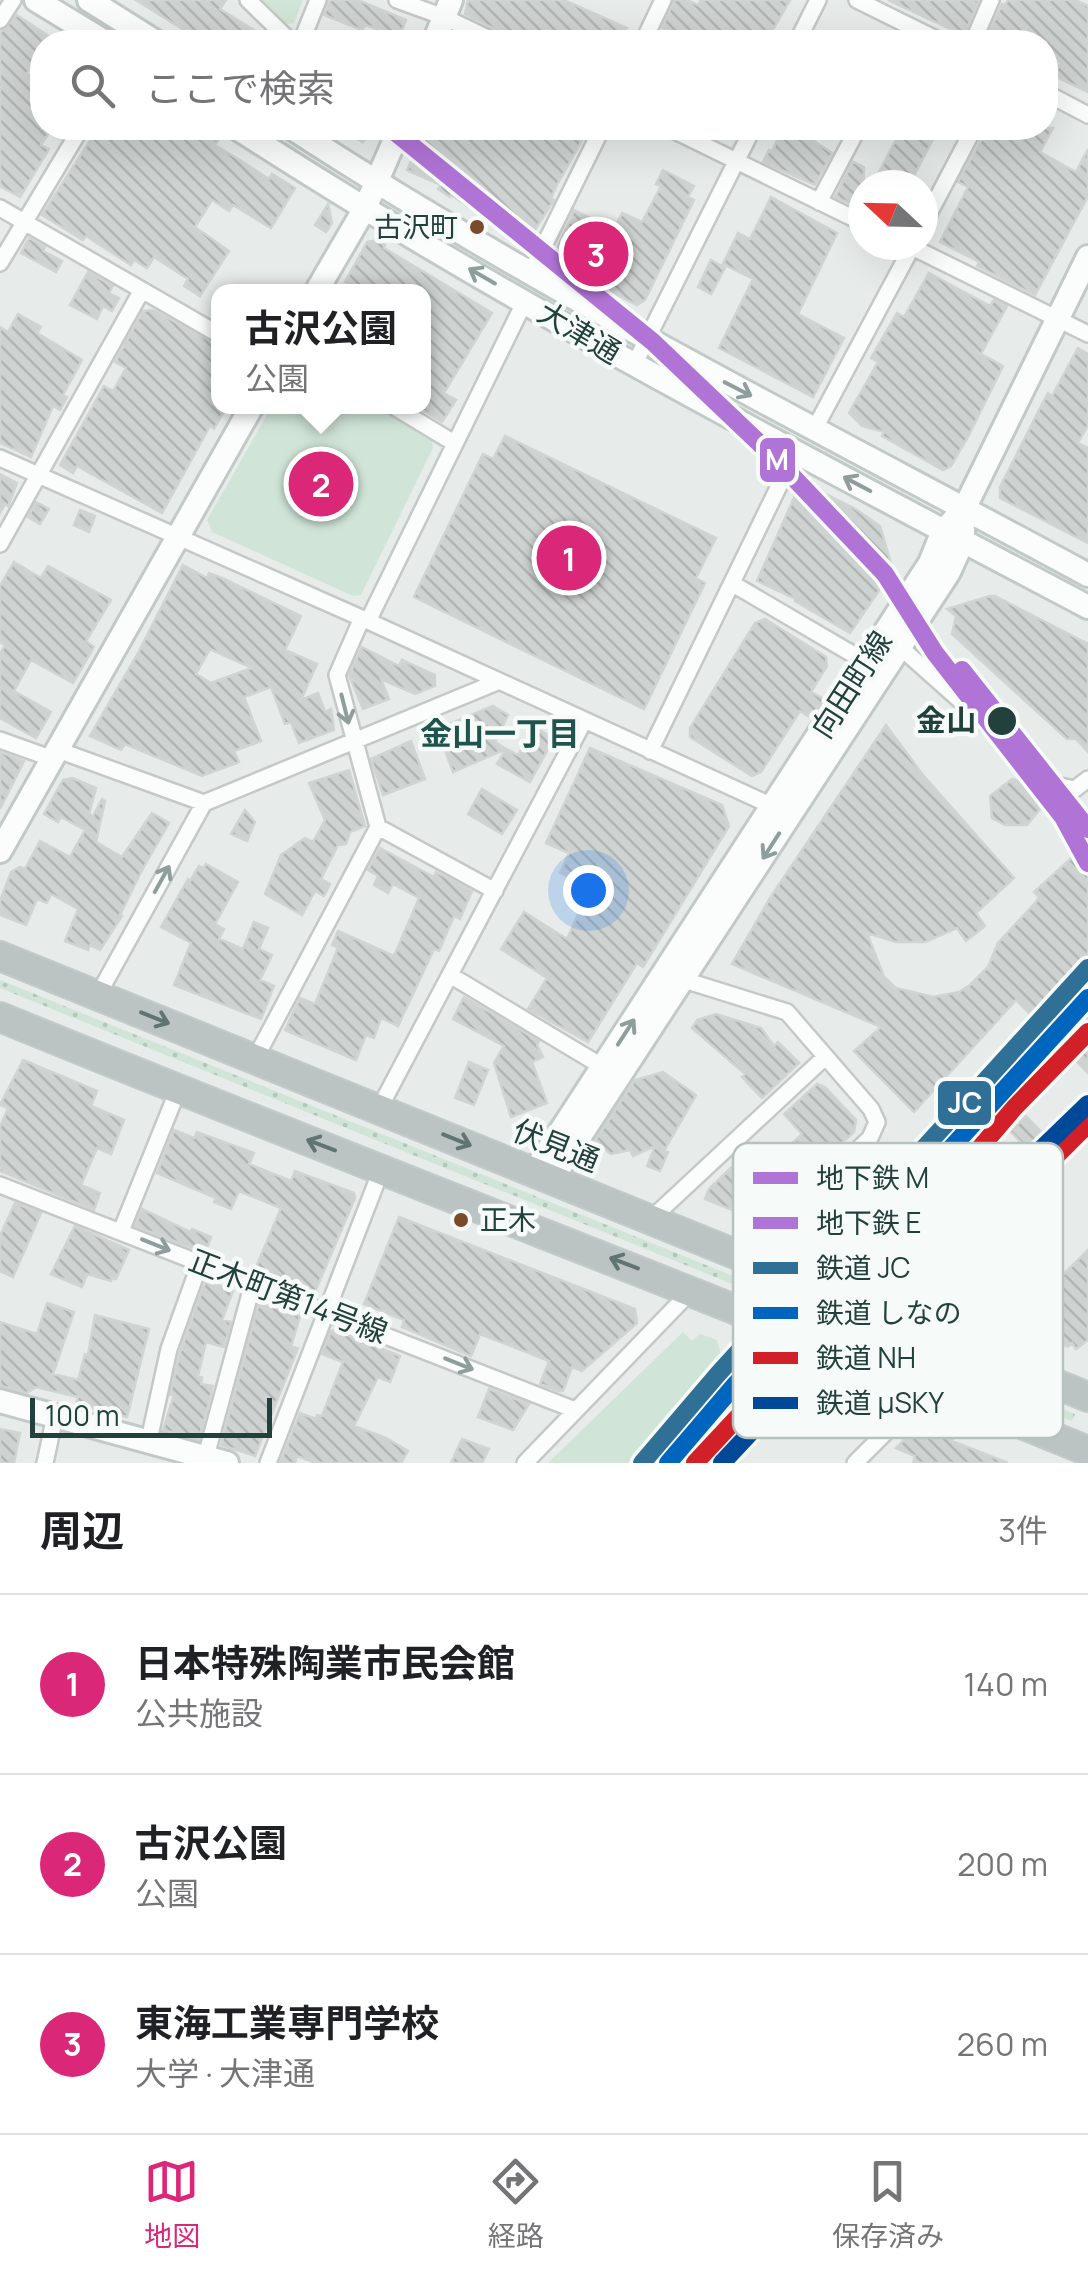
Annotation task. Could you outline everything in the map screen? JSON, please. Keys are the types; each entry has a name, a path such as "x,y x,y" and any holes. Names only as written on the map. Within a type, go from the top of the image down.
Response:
{"highway":[{"name":"伏見通","path":"0,956 733,1253"},
{"path":"0,1017 733,1306"},
{"name":"伏見通","path":"1063,1387 1088,1397"},
{"path":"1056,1438 1088,1451"}],"street":[{"path":"0,20 13,0"},
{"path":"36,0 85,30"},
{"path":"88,0 120,8 143,30"},
{"path":"248,0 278,30"},
{"path":"305,30 318,0"},
{"path":"397,0 448,8 479,30"},
{"path":"649,30 664,0"},
{"path":"802,30 818,0"},
{"path":"857,0 900,30"},
{"path":"978,30 992,0"},
{"path":"1058,100 1088,116"},
{"path":"0,263 74,140"},
{"name":"大津通","path":"256,140 634,365 1088,608"},
{"name":"大津通","path":"311,140 647,341 1088,575"},
{"path":"321,284 365,208 395,140"},
{"path":"530,274 596,140"},
{"path":"694,140 848,216"},
{"path":"634,365 748,140"},
{"path":"819,202 852,140"},
{"path":"938,196 968,140"},
{"path":"0,208 211,330"},
{"name":"向田町線","path":"543,1176 603,1067 948,572 953,536 964,508 1088,257"},
{"path":"938,259 1088,334"},
{"path":"815,428 904,260"},
{"path":"0,544 142,290"},
{"path":"256,1059 378,826 337,675 525,301"},
{"path":"0,851 248,414"},
{"path":"407,414 454,442"},
{"path":"650,751 796,451"},
{"path":"0,458 782,811"},
{"name":"向田町線","path":"543,1176 684,980 866,662 930,563 953,536"},
{"path":"733,584 866,662"},
{"path":"900,646 1055,785 1082,784"},
{"path":"98,995 204,803 497,682"},
{"path":"380,1109 584,722"},
{"path":"0,740 56,754 204,803"},
{"path":"378,826 495,891"},
{"path":"450,976 603,1067"},
{"path":"684,980 787,1012 871,1109 877,1122 865,1143"},
{"path":"651,1219 824,1058"},
{"path":"121,1231 178,1090"},
{"path":"268,1463 382,1168"},
{"name":"正木町第14号線","path":"0,1185 575,1410"},
{"path":"149,1440 169,1350 200,1263"},
{"path":"0,1401 217,1460 253,1284"},
{"path":"525,1463 692,1290"},
{"path":"45,1463 55,1416"},
{"path":"854,1463 876,1438"}],"green space":[{"path":"257,0 303,0 294,23 282,25"},
{"path":"267,414 389,414 432,440 433,448 361,595 353,596 212,532 207,520"},
{"path":"0,980 733,1276 733,1284 0,988"},
{"path":"683,1332 692,1341 700,1334 717,1340 722,1358 628,1463 548,1463"},
{"path":"1063,1409 1075,1414 1072,1421 1063,1417"}],"building":[{"path":"136,0 226,0 220,9 254,30 184,30"},
{"path":"330,0 358,0 406,20 402,30 379,30 366,25 362,30 324,15"},
{"path":"468,0 564,0 627,28 497,30 465,14"},
{"path":"674,0 698,5 701,0 790,0 773,30 662,28"},
{"path":"888,0 979,0 966,30 952,30"},
{"path":"1008,0 1075,0 1088,6 1088,92 1058,78 1058,30 990,30 1002,4"},
{"path":"17,15 40,30 30,30 30,140 44,140 41,145 49,149 20,197 0,186 0,33"},
{"path":"90,140 216,140 215,145 269,179 272,174 295,188 271,228 233,205 229,211 212,200 195,227 229,251 200,296 184,286 188,279 154,257 147,268 134,260 131,265 86,236 83,240 42,215"},
{"path":"413,140 582,140 557,185 551,198 554,200 526,244 438,189 441,185 407,170 413,157 407,155"},
{"path":"777,140 815,140 832,153 815,185 763,162"},
{"path":"896,140 933,140 917,170 880,170"},
{"path":"981,140 1046,140 1040,152 1076,172 1088,149 1088,196 1035,295 940,242 968,187 958,182"},
{"path":"853,162 864,167 864,170 849,170"},
{"path":"663,170 694,186 688,197 694,200 645,300 637,305 552,261 574,210 614,230 622,213 642,222 661,186 656,184"},
{"path":"848,172 848,203 835,197"},
{"path":"771,197 837,233 798,314 844,338 813,397 719,348 753,279 723,264 738,233 750,239"},
{"path":"328,204 332,223 326,232 315,225"},
{"path":"29,238 62,261 56,272 21,253"},
{"path":"377,240 384,248 492,313 444,393 456,400 442,422 429,414 431,284 345,282 367,242"},
{"path":"711,260 725,268 711,294 698,287"},
{"path":"88,272 113,286 109,293 119,298 112,311 103,306 97,319 70,305"},
{"path":"929,273 990,306 994,300 1007,306 981,354 1003,366 969,435 951,466 943,470 882,436 884,432 862,426 849,413 878,362 871,358 897,313 904,317"},
{"path":"153,310 211,341 211,414 222,414 214,429 210,426 162,513 77,466 73,473 60,465 104,386 113,391 126,368 115,362 143,311"},
{"path":"18,314 41,327 37,333 82,360 63,395 67,397 60,410 53,406 31,457 0,443 0,327 8,332"},
{"path":"1078,348 1088,354 1088,425 1078,443 1088,448 1088,543 1000,498 1000,487 1040,408 1048,393 1052,396"},
{"path":"505,436 716,538 696,578 705,583 644,709 414,597 483,454 493,459"},
{"path":"0,474 17,483 8,506 5,504 0,513"},
{"path":"801,482 854,508 880,526 893,570 850,633 796,599 757,581"},
{"path":"36,502 49,509 40,524 28,517"},
{"path":"80,510 95,516 89,532 74,525"},
{"path":"14,562 41,578 48,566 111,600 86,641 94,647 73,683 31,660 14,691 51,712 36,738 0,718 0,654 5,645 0,642 0,586"},
{"path":"183,565 207,578 209,573 301,616 285,650 317,664 301,700 318,693 325,712 331,709 334,730 299,743 291,722 285,724 271,687 244,697 261,741 234,751 239,762 202,776 125,744 121,750 90,736","holes":["210,649 252,668 211,683 196,674"]},
{"path":"990,596 1088,644 1088,752 1076,739 1067,739 952,634 956,616 947,609"},
{"path":"765,619 826,657 827,666 811,692 824,699 811,718 800,711 761,772 752,776 690,737 690,728 755,623"},
{"path":"362,647 399,666 402,660 435,675 435,686 415,694 381,679 389,699 363,709 349,675"},
{"path":"493,706 508,715 495,742 506,749 453,772 437,729"},
{"path":"886,725 923,775 1014,878 976,913 985,926 966,941 957,928 925,942 896,942 867,933 884,977 896,988 933,997 959,992 970,985 988,967 998,943 1036,902 1039,897 1034,892 1088,843 1088,1073 1056,1041 1003,1097 989,1084 1043,1027 1016,1000 914,1112 854,1051 881,1027 732,964 770,898"},
{"path":"534,727 554,738 530,782 497,764 506,749 518,755"},
{"path":"411,741 425,779 383,795 371,759"},
{"path":"590,748 722,805 729,826 643,967 637,963 588,1042 528,1009 547,978 501,949 524,912 567,939 590,887 560,873 569,853 546,843"},
{"path":"0,752 24,761 0,809"},
{"path":"349,770 365,826 350,832 346,844 338,845 321,879 330,884 324,896 315,891 302,915 265,894 281,855 305,838 313,842 325,820 309,783"},
{"path":"72,778 96,788 89,814 93,816 102,799 105,801 96,842 122,857 152,813 169,823 122,916 100,950 65,941 78,909 51,894 47,903 37,899 26,925 0,915 0,901 11,872 20,867 25,869 40,841 70,857 85,830 61,817 58,822 44,814 63,780"},
{"path":"1012,779 1024,782 1039,798 1040,809 1027,825 1005,825 992,818 990,796"},
{"path":"482,789 517,810 502,834 468,814"},
{"path":"245,810 255,822 247,841 231,834"},
{"path":"380,848 434,877 436,872 472,891 460,919 454,916 439,951 434,949 398,1026 381,1018 374,1038 366,1035 356,1060 285,1030 300,998 315,1004 338,948 332,945 338,931 394,956 419,898 393,884 388,893 374,885 378,876 368,870"},
{"path":"206,864 238,882 215,924 224,929 219,939 243,949 254,922 268,928 259,949 272,955 260,980 274,986 261,1019 174,985 191,943 161,927 188,879"},
{"path":"464,997 539,1041 543,1057 532,1062 547,1103 511,1117 494,1063 504,1046 453,1019"},
{"path":"716,1014 761,1028 774,1046 778,1042 799,1063 762,1098 742,1077 745,1074 692,1028 697,1020"},
{"path":"23,1060 97,1091 91,1106 124,1120 111,1154 97,1148 81,1185 100,1193 94,1210 0,1171 0,1127 8,1108 0,1105"},
{"path":"469,1062 488,1070 474,1105 455,1098"},
{"path":"663,1072 696,1095 664,1151 668,1152 660,1171 647,1166 655,1146 633,1156 630,1150 611,1154 594,1142 635,1080"},
{"path":"817,1084 825,1087 856,1120 854,1132 842,1143 792,1143 802,1134 784,1114"},
{"path":"1026,1116 1052,1143 1022,1143 1010,1131"},
{"path":"174,1130 194,1138 197,1132 254,1153 249,1164 291,1181 295,1171 354,1193 314,1294 254,1272 281,1208 239,1191 231,1209 214,1202 216,1198 157,1173"},
{"path":"733,1166 732,1210 705,1199 709,1189"},
{"path":"15,1203 41,1213 13,1277 0,1271 0,1236"},
{"path":"142,1209 190,1232 192,1229 211,1237 205,1253 135,1226"},
{"path":"399,1217 635,1309 637,1323 582,1371 572,1367 563,1391 540,1384 549,1361 480,1334 471,1356 402,1327 404,1320 364,1304"},
{"path":"75,1226 129,1250 116,1279 87,1274 82,1287 51,1274"},
{"path":"1088,1250 1088,1340 1076,1349 1072,1343 1068,1347 1063,1344 1063,1275"},
{"path":"206,1280 233,1291 222,1320 231,1322 224,1347 206,1342 198,1376 202,1377 201,1384 213,1386 199,1440 163,1430 174,1395 170,1395 180,1352"},
{"path":"259,1302 300,1316 291,1347 298,1348 255,1456 221,1445"},
{"path":"47,1303 74,1312 53,1374 78,1380 85,1354 88,1355 95,1315 149,1329 127,1417 76,1404 78,1397 36,1387 27,1393 0,1386 0,1322 37,1334"},
{"path":"331,1331 400,1356 390,1382 378,1377 354,1426 408,1451 401,1463 316,1463 297,1456 295,1463 280,1463 300,1413 316,1419 317,1415 322,1416 343,1362 322,1354"},
{"path":"489,1389 529,1404 513,1430 478,1417"},
{"path":"0,1429 20,1433 14,1463 0,1463"},
{"path":"906,1438 954,1438 952,1441 1008,1463 913,1463 915,1456 896,1448"},
{"path":"462,1439 489,1449 482,1463 451,1463"}],"metro line":[{"name":"M","path":"405,140 653,342 776,459 885,574 935,653 1063,817 1088,863"},
{"name":"E","path":"962,670 1088,829"}],"rail line":[{"name":"JC","path":"929,1143 1088,968"},
{"name":"しなの","path":"956,1143 1088,998"},
{"name":"NH","path":"984,1143 1088,1032"},
{"name":"μSKY","path":"1048,1143 1088,1104"},
{"name":"NH","path":"1063,1149 1088,1124"},
{"name":"JC","path":"642,1463 733,1358"},
{"name":"しなの","path":"668,1463 733,1387"},
{"name":"NH","path":"695,1463 733,1422"},
{"name":"μSKY","path":"722,1463 745,1438"}],"place":[{"name":"古沢町","path":"477,227"},
{"name":"東海工業専門学校","path":"596,254"},
{"name":"古沢公園","path":"321,484"},
{"name":"日本特殊陶業市民会館","path":"569,558"},
{"name":"金山","path":"1002,721"},
{"name":"正木","path":"461,1220"}],"district":[{"name":"金山一丁目","path":"500,734"}]}
